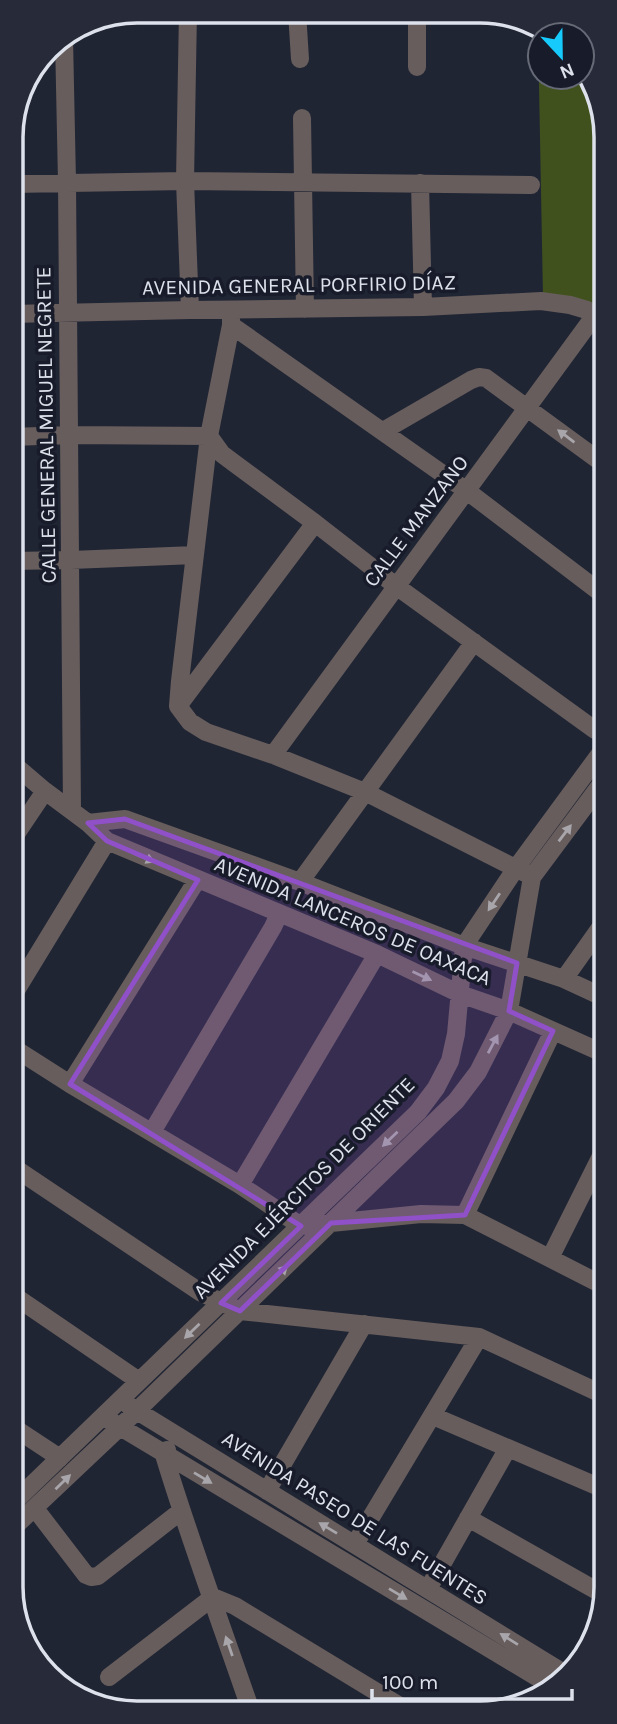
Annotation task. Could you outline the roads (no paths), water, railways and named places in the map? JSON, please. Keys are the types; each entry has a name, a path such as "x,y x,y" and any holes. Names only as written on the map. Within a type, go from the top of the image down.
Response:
{"street":[{"path":"188,23 186,181 190,310"},
{"path":"298,23 300,59"},
{"path":"417,23 417,67"},
{"name":"CALLE GENERAL MIGUEL NEGRETE","path":"64,50 72,811"},
{"path":"302,118 305,309"},
{"path":"23,184 186,181 531,185"},
{"path":"420,183 423,307"},
{"name":"AVENIDA GENERAL PORFIRIO DÍAZ","path":"23,314 190,310 231,318 305,309 541,301 570,305 594,315"},
{"name":"CALLE MANZANO","path":"273,755 594,316"},
{"path":"524,873 365,792 273,755 206,732 190,722 178,706 209,436 231,318 594,588"},
{"path":"383,431 479,377 486,378 594,458"},
{"path":"23,437 209,436"},
{"path":"209,436 222,454 396,586 594,723"},
{"path":"178,706 315,523"},
{"path":"23,561 195,555"},
{"path":"300,882 474,642"},
{"path":"594,735 588,743 588,751 594,761"},
{"name":"AVENIDA LANCEROS DE OAXACA","path":"23,773 107,841 377,954 460,994 509,1011 594,1049"},
{"name":"AVENIDA EJÉRCITOS DE ORIENTE","path":"23,1493 418,1112 436,1088 450,1061 456,1034 464,946 594,782"},
{"path":"23,824 45,792"},
{"name":"AVENIDA LANCEROS DE OAXACA","path":"88,823 125,819 300,882 464,946 564,979 594,993"},
{"path":"23,979 107,841"},
{"name":"AVENIDA EJÉRCITOS DE ORIENTE","path":"23,1519 456,1101 478,1072 509,1011 517,962 524,873"},
{"path":"70,1084 197,880"},
{"path":"152,1132 279,914"},
{"path":"564,979 594,937"},
{"path":"240,1185 377,954"},
{"path":"465,1215 553,1031"},
{"path":"23,1054 240,1185 301,1226 421,1214 465,1215 594,1281"},
{"path":"550,1258 594,1170"},
{"path":"23,1173 200,1292 240,1311 479,1337 594,1390"},
{"path":"23,1302 139,1381"},
{"path":"267,1491 364,1324"},
{"path":"355,1544 479,1337"},
{"name":"AVENIDA PASEO DE LAS FUENTES","path":"120,1401 558,1670"},
{"name":"AVENIDA PASEO DE LAS FUENTES","path":"103,1416 544,1682"},
{"path":"433,1416 594,1485"},
{"path":"23,1434 60,1458"},
{"path":"176,1435 164,1455 248,1701"},
{"path":"428,1589 508,1448"},
{"path":"34,1509 86,1575 91,1577 98,1576 181,1511"},
{"path":"468,1518 594,1589"},
{"path":"109,1677 213,1597"},
{"path":"213,1597 235,1606 392,1701"}]}
